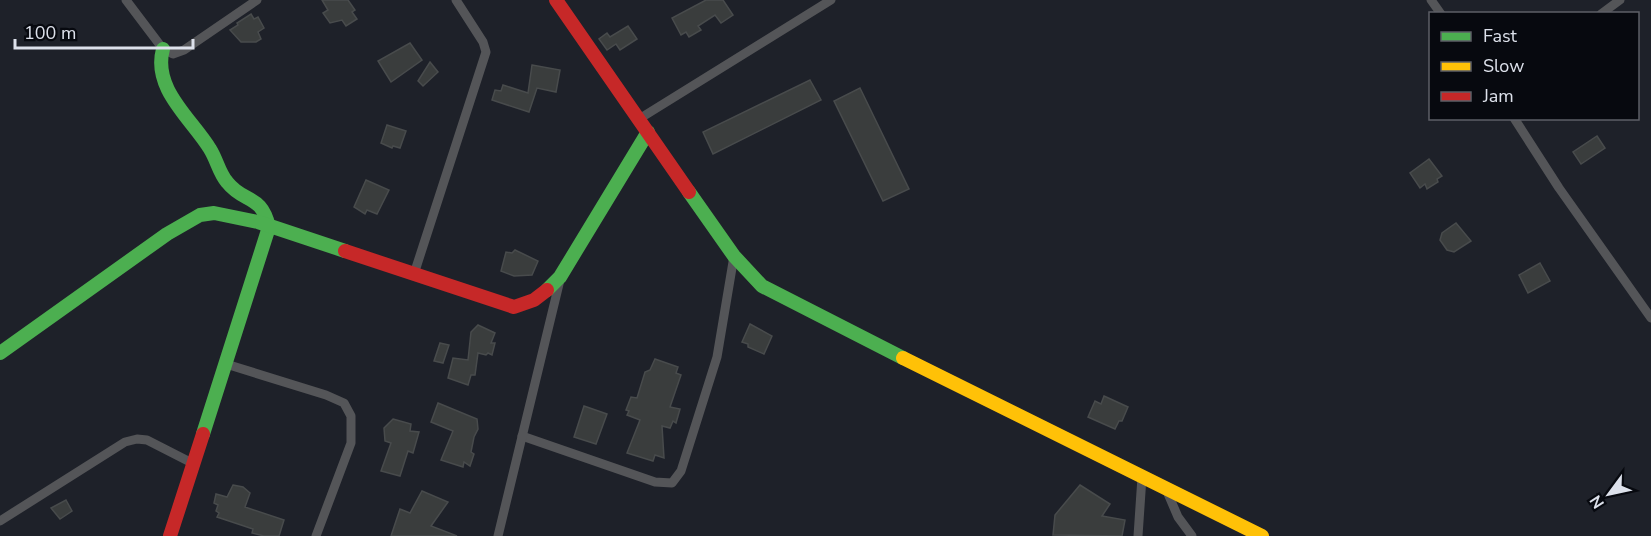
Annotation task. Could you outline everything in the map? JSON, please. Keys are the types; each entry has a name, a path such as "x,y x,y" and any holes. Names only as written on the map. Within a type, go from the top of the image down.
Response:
{"street":[{"path":"126,0 163,49 173,54 184,50 257,0"},
{"path":"414,274 486,52 483,42 456,0"},
{"path":"556,0 734,256 762,286 1262,536"},
{"path":"639,119 831,0"},
{"path":"1604,12 1620,0"},
{"path":"163,49 160,63 163,78 175,100 212,152 225,180 263,208 268,215 269,228 170,536"},
{"path":"1515,120 1559,188 1651,318"},
{"path":"0,353 167,234 200,215 214,213 234,217 514,307 531,303 547,293 560,277 648,132"},
{"path":"522,436 655,482 672,483 681,471 717,357 734,256"},
{"path":"498,536 560,277"},
{"path":"226,364 326,395 344,403 351,416 351,442 316,536"},
{"path":"0,520 126,442 137,439 147,440 194,464"},
{"path":"1137,536 1142,477"},
{"path":"1166,489 1178,517 1192,536"}],"building":[{"path":"322,0 348,0 355,10 352,12 357,19 346,26 342,20 330,23 323,13 328,10"},
{"path":"706,0 723,0 733,15 721,23 715,15 698,26 701,30 689,37 686,32 681,35 672,18"},
{"path":"251,14 254,19 258,17 264,28 258,32 261,39 256,42 241,42 230,30"},
{"path":"628,26 637,39 620,50 616,44 607,50 599,39 607,33 610,37"},
{"path":"410,43 422,60 391,82 378,61"},
{"path":"430,62 438,72 423,86 418,81"},
{"path":"532,65 560,70 556,92 537,88 529,112 492,100 495,90 501,91 503,85 528,93"},
{"path":"810,80 821,100 713,154 703,132"},
{"path":"860,88 909,189 883,201 834,101"},
{"path":"387,125 406,131 400,148 393,146 392,148 381,143"},
{"path":"1597,136 1605,148 1581,164 1573,152"},
{"path":"1429,159 1442,176 1437,179 1438,182 1427,189 1425,184 1420,188 1410,173"},
{"path":"366,180 389,190 377,214 367,210 365,214 354,207"},
{"path":"1456,223 1471,241 1454,252 1447,250 1440,240 1442,233"},
{"path":"515,250 538,261 532,275 514,276 501,271 506,252 512,253"},
{"path":"1540,263 1550,281 1528,293 1519,275"},
{"path":"750,324 772,336 764,354 742,342"},
{"path":"478,325 495,333 491,343 495,343 492,355 478,353 475,375 471,375 468,385 448,378 453,358 468,360 471,332"},
{"path":"440,343 449,345 443,363 434,361"},
{"path":"655,359 678,367 676,373 681,375 670,407 680,409 676,423 673,421 670,428 662,426 664,458 655,455 653,461 627,453 640,420 627,415 629,411 626,410 631,397 637,398 645,372 650,370"},
{"path":"1104,396 1128,407 1122,421 1119,421 1115,429 1088,417 1095,401 1101,404"},
{"path":"438,403 477,419 478,429 474,437 471,452 474,454 470,466 464,462 463,467 441,460 453,431 431,422"},
{"path":"584,406 607,414 596,444 574,437"},
{"path":"393,419 411,424 410,431 419,432 413,453 408,451 400,476 381,471 391,443 385,441 384,428"},
{"path":"233,485 243,487 250,493 245,507 284,520 279,536 252,533 253,529 217,517 218,505 214,503 216,494 227,497"},
{"path":"1080,485 1110,504 1102,516 1125,520 1122,536 1053,535 1055,515"},
{"path":"422,491 448,502 431,526 457,536 391,536 400,509 410,513"},
{"path":"66,500 72,511 60,519 51,508"}],"traffic: fast":[{"path":"163,49 161,64 168,90 210,149 224,178 233,189 257,204 266,216 269,227 203,434"},
{"path":"547,290 560,277 648,132"},
{"path":"689,192 734,256 762,286 903,358"},
{"path":"0,353 167,234 200,215 214,213 258,222 345,251"}],"traffic: slow":[{"path":"903,358 1262,536"}],"traffic: jam":[{"path":"556,0 689,192"},
{"path":"345,251 514,307 534,300 547,290"},
{"path":"170,536 203,434"}]}
